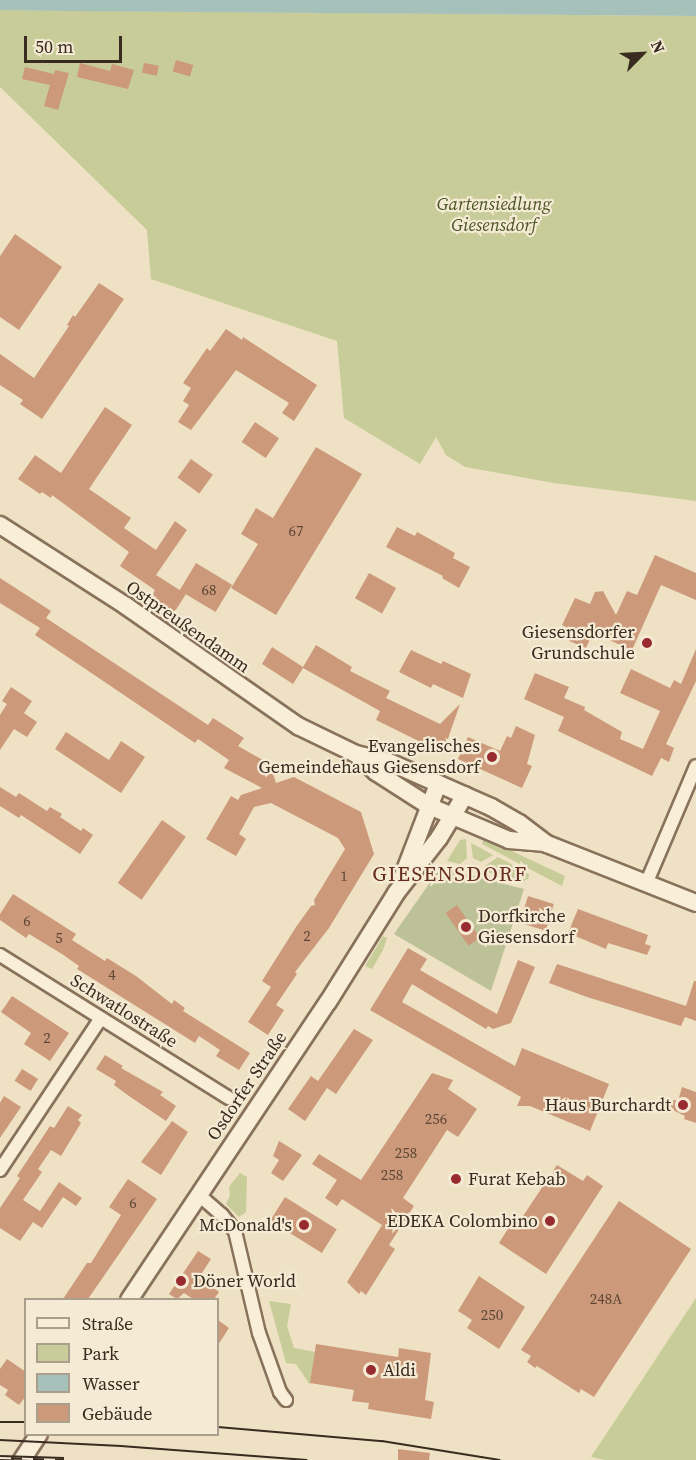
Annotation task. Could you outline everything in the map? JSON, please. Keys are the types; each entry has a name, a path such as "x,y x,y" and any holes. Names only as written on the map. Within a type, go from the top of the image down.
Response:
{"main road":[{"name":"Ostpreußendamm","path":"0,525 126,606 279,715 319,737 356,754 387,761 465,795 519,823 547,844 696,903"},
{"name":"Ostpreußendamm","path":"356,754 384,777 429,806 509,840 547,844"},
{"name":"Osdorfer Straße","path":"396,893 438,784"},
{"name":"Osdorfer Straße","path":"130,1298 328,1002 396,893 454,815 465,795"},
{"path":"22,1460 38,1436"}],"street":[{"path":"646,884 696,766"},
{"name":"Schwatlostraße","path":"0,955 229,1098"},
{"path":"0,1170 101,1018"},
{"path":"199,1195 222,1215 235,1231 259,1333 280,1392 286,1400"}],"green space":[{"name":"Gartensiedlung Giesensdorf","path":"0,10 696,16 696,501 554,483 465,467 446,455 436,437 420,464 344,418 337,341 151,279 147,230 0,87"},
{"path":"484,838 565,876 562,886 482,844"},
{"path":"466,839 467,858 460,864 447,861 460,840"},
{"path":"471,843 493,855 481,862 473,858"},
{"path":"498,857 529,874 528,879 521,882 487,872 485,866"},
{"path":"446,869 524,889 491,991 394,934 438,871"},
{"path":"383,936 387,938 383,950 372,969 365,966"},
{"path":"240,1173 247,1177 246,1212 239,1217 226,1204 230,1195 229,1187"},
{"path":"696,1298 696,1460 605,1460 591,1457"},
{"path":"269,1301 291,1304 287,1326 294,1348 315,1352 310,1385 296,1364 286,1363"}],"water":[{"path":"0,0 696,0 696,16 0,10"}],"building":[{"path":"176,60 193,65 190,76 173,72"},
{"path":"80,63 110,71 112,64 134,70 128,89 77,77"},
{"path":"144,63 159,66 157,76 142,73"},
{"path":"25,67 54,74 55,70 69,73 58,110 44,106 50,85 22,79"},
{"path":"15,234 62,267 19,330 0,317 0,256"},
{"path":"99,283 124,299 42,419 20,404 23,400 0,385 0,354 34,378 69,326 67,325 73,315 75,317"},
{"path":"226,329 242,340 243,337 317,385 294,421 282,413 289,403 236,370 191,430 178,422 189,405 183,401 191,388 183,383 207,348 210,351"},
{"path":"105,407 132,425 89,489 131,518 124,528 156,550 175,521 187,530 156,575 186,594 174,613 151,598 155,590 120,566 129,552 52,495 51,498 42,492 40,494 18,479 35,455 61,473"},
{"path":"255,422 279,438 266,458 242,442"},
{"path":"316,447 362,474 276,615 231,588 258,544 241,534 256,508 273,518"},
{"path":"191,459 213,475 199,493 177,478"},
{"path":"397,527 415,536 417,532 455,553 453,558 470,567 459,588 442,578 443,576 386,547"},
{"path":"655,555 696,573 696,600 661,585 632,650 593,633 586,648 569,641 574,631 562,625 575,598 590,604 595,592 603,591 616,615 627,591 637,595"},
{"path":"196,563 232,585 216,612 180,590"},
{"path":"369,573 396,588 382,613 355,598"},
{"path":"0,578 51,611 46,618 208,725 213,718 244,738 238,746 270,764 276,783 294,777 361,812 374,854 329,928 295,972 297,974 276,1005 284,1010 268,1035 248,1022 271,987 262,981 296,927 311,906 315,905 314,900 345,849 338,838 271,803 254,807 239,834 246,839 236,856 206,839 231,796 238,800 241,795 262,788 224,768 229,760 198,739 195,743 35,635 40,628 0,603"},
{"path":"316,645 352,667 350,671 390,691 386,698 440,724 460,704 443,753 376,720 380,711 303,668 293,684 262,664 272,647 303,667"},
{"path":"696,649 696,681 666,744 674,748 669,762 661,758 652,776 558,731 564,717 524,699 535,673 569,687 564,698 585,707 584,710 622,732 620,739 643,749 660,711 620,693 631,669 670,688 674,680 681,684"},
{"path":"411,650 441,664 443,661 471,674 463,698 433,684 431,688 399,672"},
{"path":"11,687 32,701 24,713 37,722 27,737 14,729 0,750 0,715 7,704 2,701"},
{"name":"Evangelisches Gemeindehaus Giesensdorf","path":"516,726 535,735 527,764 532,766 522,788 458,759 468,737 500,751 507,736 511,738"},
{"path":"66,732 109,760 121,741 145,757 121,793 55,749"},
{"path":"0,787 16,797 19,793 47,811 50,807 62,814 60,817 81,831 83,828 93,835 80,854 21,815 19,818 0,806"},
{"path":"162,820 186,837 142,900 118,883"},
{"path":"13,894 76,934 72,940 105,961 107,958 136,976 172,1004 174,1000 185,1008 183,1011 250,1053 239,1070 216,1056 220,1050 199,1036 195,1043 77,969 79,966 62,954 29,934 26,938 0,920 0,914"},
{"path":"528,896 554,904 546,931 520,923"},
{"name":"Dorfkirche Giesensdorf","path":"457,905 480,938 468,946 446,913"},
{"path":"578,909 648,935 645,944 651,946 647,955 608,943 606,949 568,933"},
{"path":"408,948 427,959 420,970 497,1014 518,960 535,967 511,1023 493,1029 488,1026 486,1029 412,984 402,1002 515,1066 522,1048 609,1084 590,1131 530,1106 517,1106 521,1097 370,1010"},
{"path":"557,964 686,1006 694,981 696,981 696,1021 685,1017 681,1026 549,983"},
{"path":"12,996 69,1033 50,1061 24,1044 31,1033 1,1012"},
{"path":"354,1029 373,1040 336,1094 327,1088 305,1121 288,1109 311,1076 318,1081"},
{"path":"105,1055 123,1066 121,1068 163,1092 160,1095 176,1106 166,1121 114,1085 116,1081 96,1069"},
{"path":"22,1069 38,1079 31,1091 15,1081"},
{"path":"432,1073 453,1080 448,1089 477,1109 458,1137 447,1130 403,1198 414,1206 389,1245 395,1249 366,1295 361,1291 359,1294 347,1282 382,1225 342,1199 337,1206 325,1198 337,1180 312,1164 319,1154 361,1180"},
{"name":"Haus Burchardt","path":"682,1087 696,1092 696,1123 684,1119 685,1116 669,1108 672,1099 678,1101"},
{"path":"4,1096 21,1107 0,1138 0,1103"},
{"path":"68,1106 82,1115 78,1120 81,1123 61,1156 51,1150 38,1169 42,1172 23,1200 40,1211 59,1182 82,1198 76,1206 63,1197 42,1228 33,1222 20,1241 0,1228 0,1208 20,1178 17,1176 50,1126 54,1128"},
{"path":"172,1121 188,1132 161,1175 141,1162"},
{"path":"279,1141 302,1155 283,1181 271,1173 279,1160 273,1156"},
{"name":"EDEKA Colombino","path":"557,1165 583,1181 587,1175 603,1186 546,1274 499,1243 514,1219 519,1222"},
{"path":"128,1179 157,1199 89,1298 64,1298 87,1263 91,1263 121,1215 109,1207"},
{"name":"McDonald's","path":"285,1197 337,1229 322,1253 270,1221"},
{"path":"619,1201 691,1249 594,1397 581,1389 579,1393 537,1366 535,1368 527,1362 531,1356 521,1350"},
{"path":"198,1251 211,1259 200,1276 219,1292 215,1298 192,1298 184,1293 175,1298 169,1294"},
{"path":"479,1276 525,1307 499,1349 467,1328 472,1320 458,1311"},
{"path":"219,1321 229,1328 219,1343"},
{"name":"Aldi","path":"316,1344 398,1357 399,1348 431,1353 425,1400 434,1402 431,1419 368,1409 369,1403 352,1401 354,1390 310,1383"},
{"path":"7,1359 24,1371 24,1399 19,1405 5,1395 8,1390 0,1385 0,1369"},
{"path":"398,1449 430,1453 429,1460 398,1460"}],"tram line":[{"path":"0,1422 24,1422"},
{"path":"219,1427 382,1441 499,1460"},
{"path":"0,1440 121,1446 306,1460"}],"railway":[{"path":"0,1458 64,1460"}],"place":[{"name":"Giesensdorfer Grundschule","path":"647,643"},
{"name":"Evangelisches Gemeindehaus Giesensdorf","path":"492,757"},
{"name":"Dorfkirche Giesensdorf","path":"466,927"},
{"name":"Haus Burchardt","path":"683,1105"},
{"name":"Furat Kebab","path":"456,1179"},
{"name":"EDEKA Colombino","path":"550,1221"},
{"name":"McDonald's","path":"304,1225"},
{"name":"Döner World","path":"181,1281"},
{"name":"Aldi","path":"371,1370"}],"district":[{"name":"GIESENSDORF","path":"450,874"}]}
